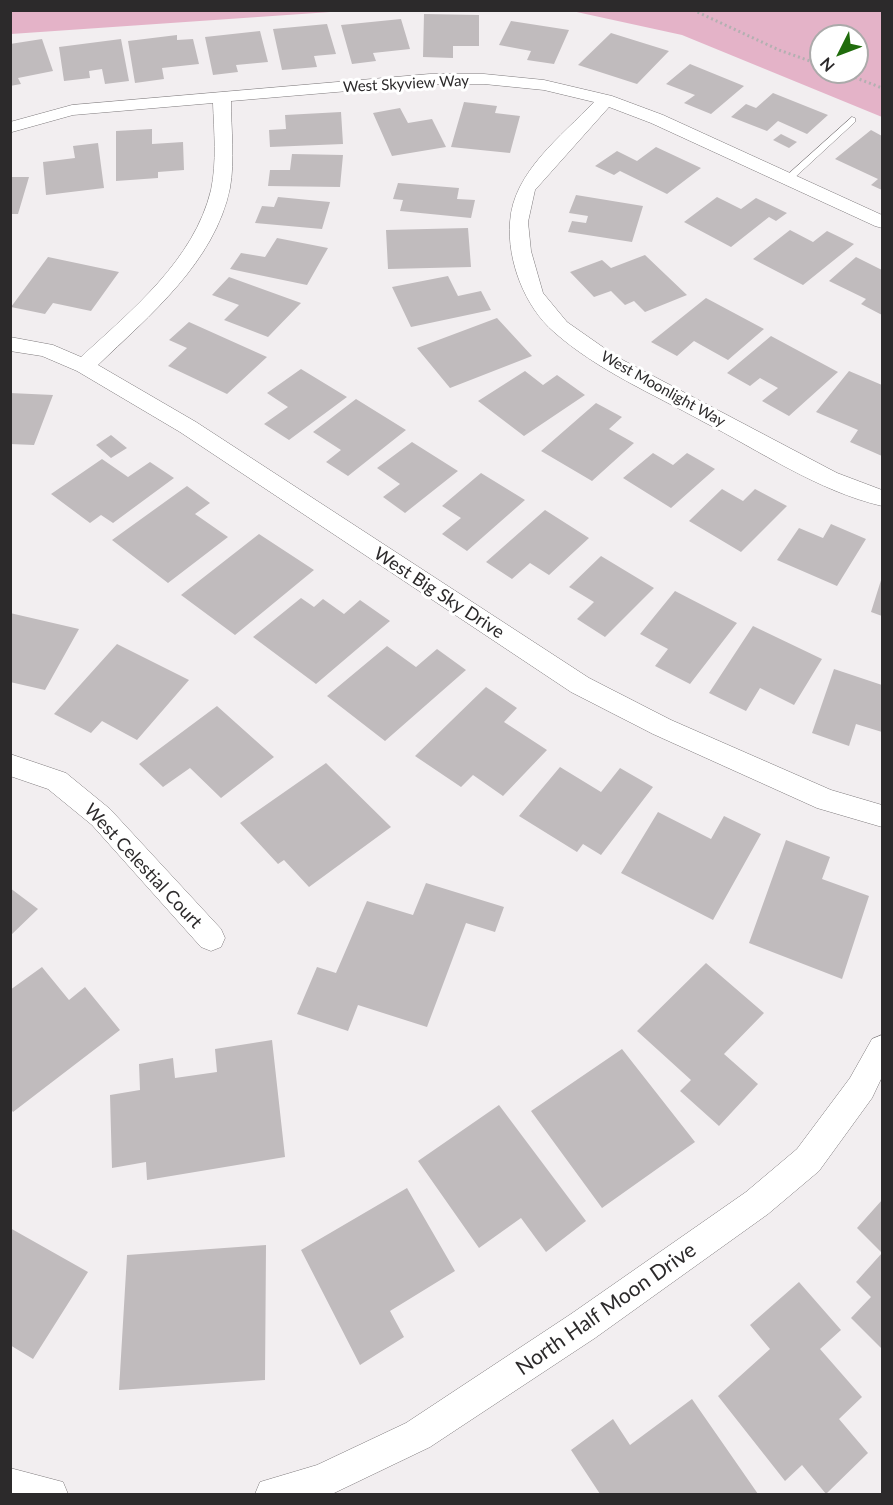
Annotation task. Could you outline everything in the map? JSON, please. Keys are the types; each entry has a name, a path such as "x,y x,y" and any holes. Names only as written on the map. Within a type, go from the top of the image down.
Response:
{"street":[{"name":"West Skyview Way","path":"12,127 72,110 430,80 483,80 544,85 606,100 657,119 882,222"},
{"path":"84,366 148,305 198,244 220,191 223,165 222,98"},
{"name":"West Moonlight Way","path":"606,100 544,165 526,189 519,222 521,241 534,295 560,327 610,362 829,479 882,498"},
{"name":"West Big Sky Drive","path":"10,344 46,350 84,366 188,427 580,685 662,727 826,800 882,816"},
{"name":"West Celestial Court","path":"10,765 57,781 101,816 211,938"},
{"name":"North Half Moon Drive","path":"272,1494 320,1482 418,1435 583,1326 757,1203 808,1160 861,1088 882,1049"},
{"path":"10,1485 51,1494"}],"lane":[{"path":"788,178 852,120"}],"path":[{"path":"693,10 779,50 809,61"}],"shaded area":[{"path":"11,10 345,10 345,11 11,34"},
{"path":"572,11 882,11 882,117 682,35"}],"building":[{"path":"424,14 479,15 479,46 453,46 453,58 423,57"},
{"path":"401,19 410,49 373,53 376,61 352,64 341,25"},
{"path":"511,21 569,30 554,64 527,60 531,51 499,45"},
{"path":"327,24 336,54 314,56 317,67 282,70 273,29"},
{"path":"260,31 268,62 236,65 238,72 213,75 205,37"},
{"path":"611,33 669,51 637,84 578,65"},
{"path":"177,35 177,40 193,39 199,64 162,68 164,79 135,83 128,41"},
{"path":"42,39 53,71 18,78 21,84 10,86 10,44"},
{"path":"121,39 129,81 105,84 102,69 89,71 90,78 64,81 59,47"},
{"path":"690,64 744,86 711,114 684,103 695,95 666,84"},
{"path":"773,93 828,115 807,134 778,121 767,131 731,117 746,104 756,108"},
{"path":"464,102 497,106 495,113 520,116 510,153 451,147"},
{"path":"400,108 408,123 432,119 446,147 392,156 373,113"},
{"path":"341,112 343,144 270,147 269,130 286,129 285,115"},
{"path":"152,129 152,144 183,142 184,170 158,172 158,178 116,181 116,131"},
{"path":"871,130 882,136 882,190 871,185 878,179 835,159"},
{"path":"781,134 797,142 789,148 773,140"},
{"path":"98,143 104,188 46,195 43,162 75,158 73,146"},
{"path":"656,147 701,168 667,194 620,171 614,175 595,166 617,151 637,161"},
{"path":"292,154 343,155 340,187 268,186 270,170 290,170"},
{"path":"10,177 29,177 18,214 10,214"},
{"path":"398,183 459,188 457,199 475,200 471,218 400,211 403,200 393,199"},
{"path":"576,195 643,206 632,242 568,232 572,221 586,223 588,216 569,213"},
{"path":"278,197 330,202 322,229 255,223 262,206 274,207"},
{"path":"717,197 741,209 756,198 787,213 776,221 769,217 731,247 684,222"},
{"path":"468,228 471,267 388,269 386,230"},
{"path":"790,230 813,242 827,231 854,244 803,285 753,259"},
{"path":"277,238 328,248 307,285 230,269 241,253 265,257"},
{"path":"645,255 687,295 645,312 634,301 625,305 611,291 594,297 570,272 602,260 611,268"},
{"path":"48,257 119,272 91,311 53,303 45,314 11,307"},
{"path":"856,257 882,270 882,315 861,304 866,299 829,281"},
{"path":"448,276 458,296 481,291 491,310 411,327 392,287"},
{"path":"229,277 301,303 268,337 224,320 239,305 212,295"},
{"path":"706,298 764,329 728,360 694,341 677,356 651,342"},
{"path":"497,318 532,356 450,388 417,348"},
{"path":"189,322 267,357 227,394 168,366 187,348 169,340"},
{"path":"771,336 838,372 789,416 762,401 778,388 760,378 750,386 727,373"},
{"path":"301,369 347,397 289,440 264,424 288,407 267,393"},
{"path":"525,371 543,385 557,375 585,395 524,436 478,401"},
{"path":"849,371 882,385 882,456 850,442 858,430 816,412"},
{"path":"10,393 53,395 34,445 10,444"},
{"path":"356,399 406,430 348,476 326,462 341,450 313,432"},
{"path":"596,403 622,417 609,429 634,443 592,481 541,451"},
{"path":"111,435 127,448 111,458 96,445"},
{"path":"412,442 458,471 405,513 383,497 400,484 377,468"},
{"path":"653,453 673,465 687,453 715,469 671,508 623,478"},
{"path":"102,459 128,477 150,462 174,478 113,523 101,515 90,523 51,494"},
{"path":"481,473 525,500 467,551 442,534 461,518 442,506"},
{"path":"187,486 210,503 195,514 228,537 168,583 112,540"},
{"path":"722,489 743,501 755,489 787,506 741,552 689,521"},
{"path":"545,510 589,538 549,575 530,563 512,579 486,562"},
{"path":"831,524 866,539 837,586 777,560 799,528 823,538"},
{"path":"259,534 314,570 235,635 181,595"},
{"path":"601,556 654,588 605,637 577,619 594,602 569,587"},
{"path":"882,577 882,616 871,612"},
{"path":"675,591 737,623 690,684 655,666 668,649 640,634"},
{"path":"301,598 314,607 323,599 344,614 360,600 390,621 316,684 253,637"},
{"path":"10,613 79,629 45,690 10,682"},
{"path":"753,626 822,659 794,705 760,688 746,711 709,693"},
{"path":"117,644 189,680 137,740 102,721 91,733 54,714"},
{"path":"387,646 416,667 437,649 466,670 385,741 327,696"},
{"path":"834,669 882,685 882,732 856,724 849,746 812,733"},
{"path":"486,687 517,708 504,722 547,750 503,796 473,775 461,787 415,756"},
{"path":"217,706 274,757 221,798 190,768 163,787 139,764"},
{"path":"326,763 391,827 309,887 284,860 278,864 240,823"},
{"path":"560,767 601,792 620,768 653,787 601,855 583,844 577,852 519,816"},
{"path":"658,812 711,839 724,816 761,834 713,920 621,873"},
{"path":"786,840 830,857 822,879 869,896 842,979 749,943"},
{"path":"426,883 504,907 495,932 466,923 427,1027 358,1005 348,1031 297,1014 317,967 336,973 367,901 413,915"},
{"path":"10,888 38,909 10,936"},
{"path":"706,963 764,1013 724,1054 758,1084 719,1126 680,1091 691,1080 637,1031"},
{"path":"42,967 69,1000 85,987 120,1030 13,1112 10,1108 10,990"},
{"path":"272,1040 285,1157 147,1180 146,1162 112,1168 110,1095 140,1090 139,1064 173,1058 175,1078 217,1072 215,1049"},
{"path":"622,1049 695,1142 602,1208 531,1111"},
{"path":"499,1105 586,1221 546,1252 521,1218 479,1248 418,1161"},
{"path":"407,1188 455,1271 390,1311 404,1337 360,1365 301,1250"},
{"path":"882,1200 882,1253 857,1228"},
{"path":"10,1228 88,1272 33,1359 10,1345"},
{"path":"266,1245 265,1380 119,1390 127,1255"},
{"path":"882,1253 882,1349 851,1318 871,1297 856,1282"},
{"path":"799,1282 841,1330 820,1349 862,1397 839,1419 868,1453 826,1494 802,1465 785,1481 718,1396 770,1349 750,1325"},
{"path":"692,1399 758,1494 600,1494 571,1450 613,1419 630,1445"}]}
